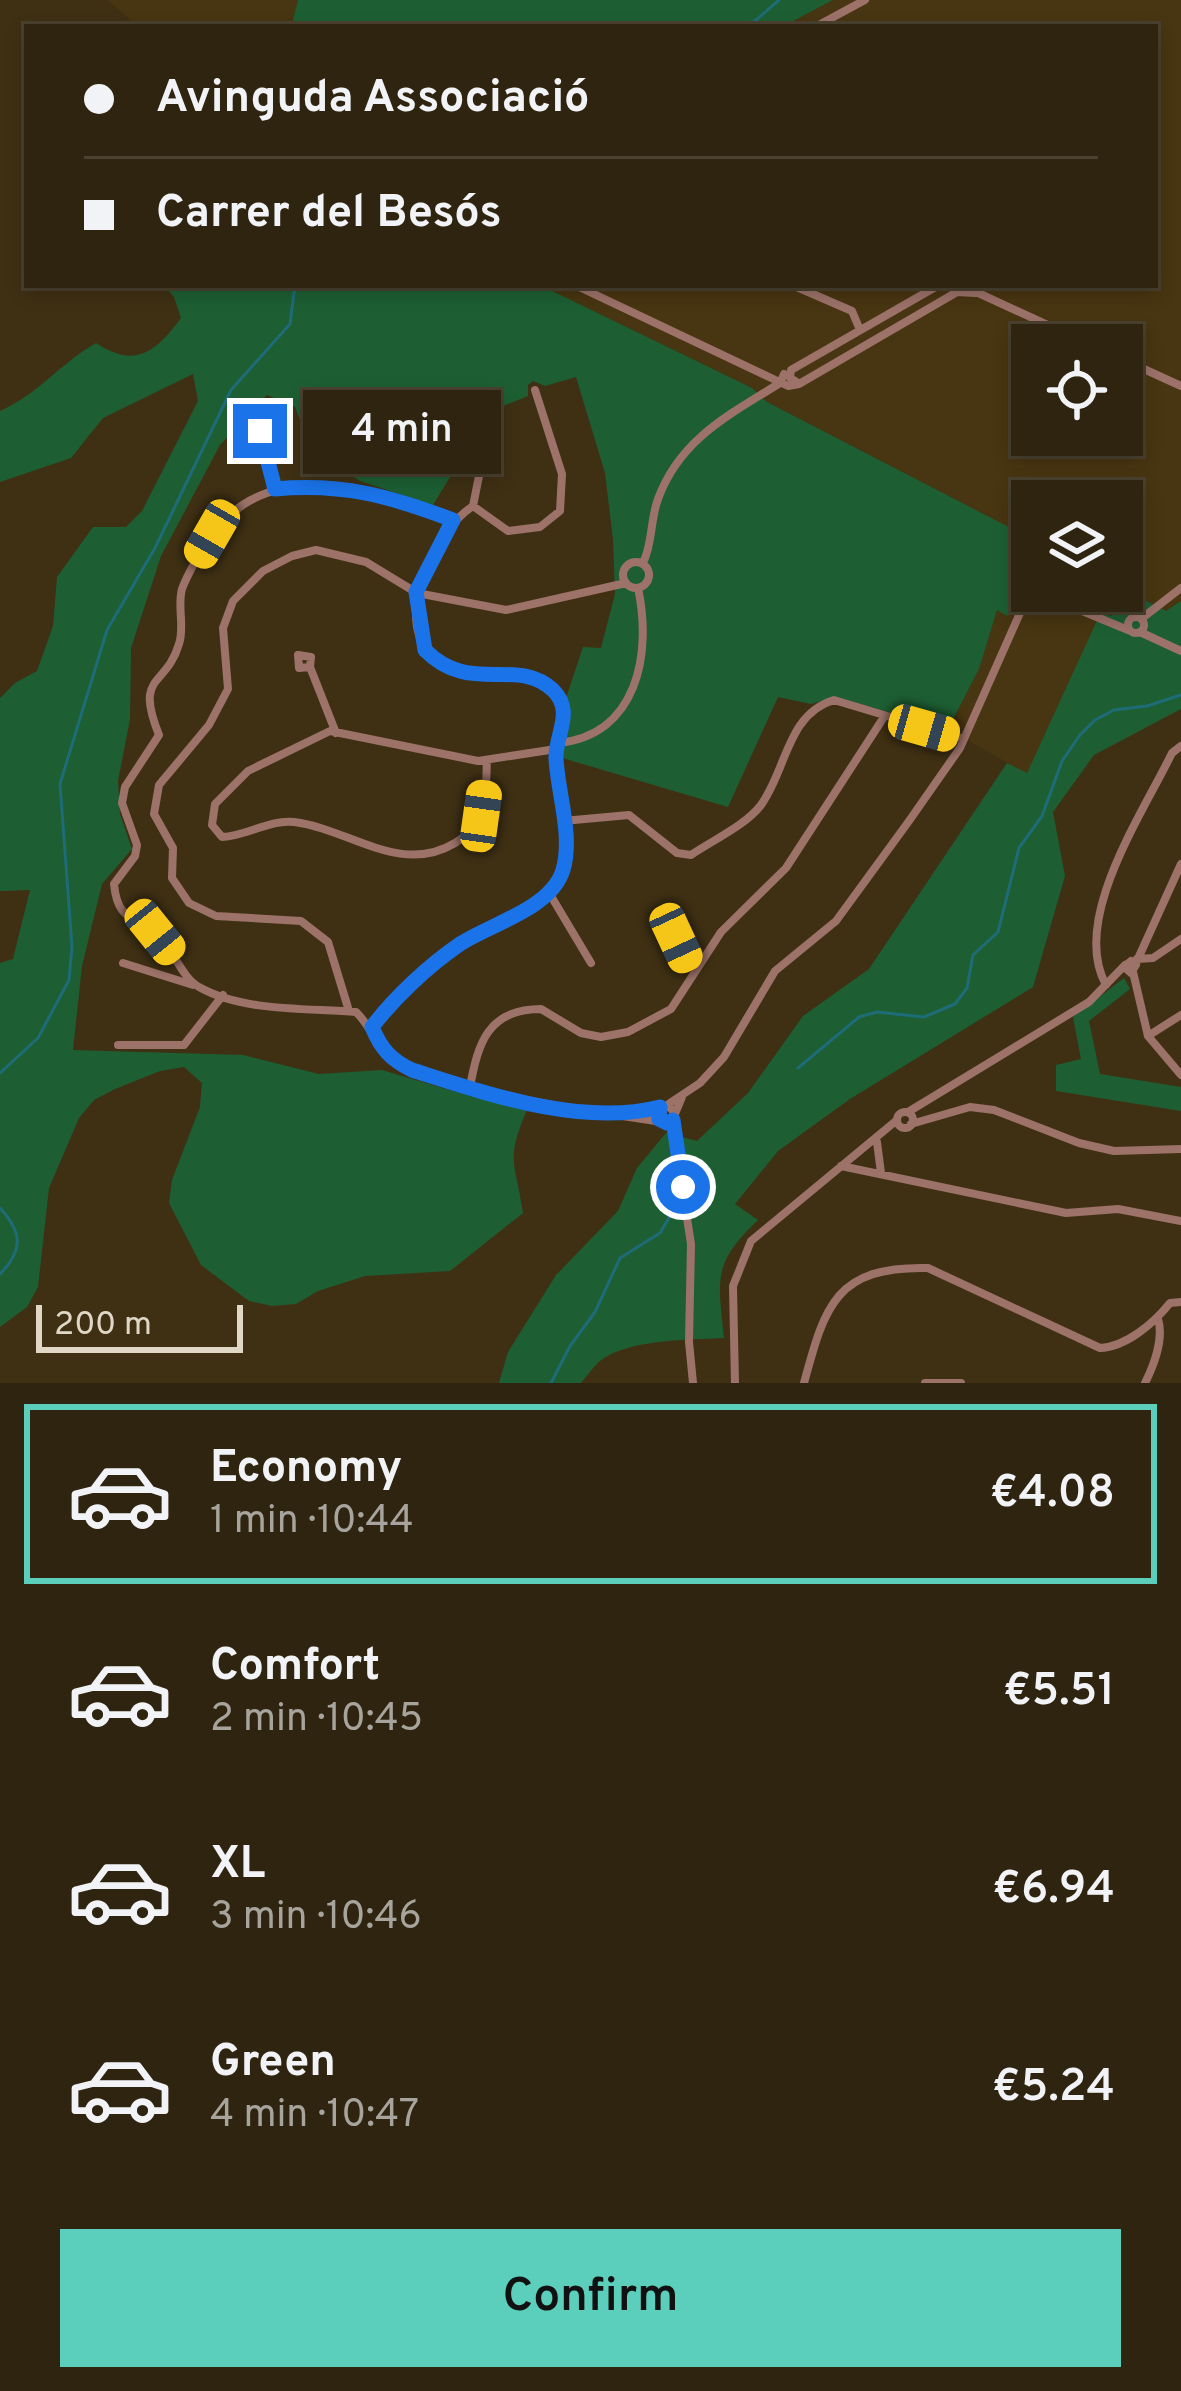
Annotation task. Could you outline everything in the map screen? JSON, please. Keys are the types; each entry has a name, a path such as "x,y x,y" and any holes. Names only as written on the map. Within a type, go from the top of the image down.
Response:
{"street":[{"path":"820,24 865,0"},
{"path":"581,288 767,374 799,384"},
{"path":"799,288 852,311 860,330"},
{"path":"638,589 650,578 643,563 658,500 686,449 719,419 785,376 935,288"},
{"path":"944,288 947,298"},
{"path":"966,288 1044,324"},
{"path":"799,384 947,298 962,291 975,293"},
{"path":"1143,369 1181,386"},
{"path":"785,376 799,384"},
{"path":"473,506 508,531 527,532 560,511 562,473 535,390"},
{"path":"260,431 275,489"},
{"path":"372,1027 452,950 548,891 562,872 566,849 557,746 565,722 556,693 542,681 520,675 469,676 448,670 425,650 416,592 453,520 473,506 482,466"},
{"path":"195,986 155,932 134,923 115,898 114,884 136,856 137,845 122,803 125,787 159,735 148,710 151,688 178,650 183,587 212,534 231,510 275,489 302,487 372,491 453,520"},
{"path":"349,1011 328,942 301,921 217,916 189,902 172,878 173,848 154,814 159,785 199,739 228,689 223,628 233,601 263,571 316,550 365,562 416,592 506,610 626,583 638,589"},
{"path":"626,583 626,567 643,563"},
{"path":"670,1118 687,1091 724,1057 775,971 836,921 964,739 1028,595 1041,594 1129,630 1181,588"},
{"path":"488,760 481,816 466,836 438,853 387,852 302,823 281,821 241,836 222,837 212,825 215,804 248,771 330,731 488,760 582,738 602,726 635,685 645,641 638,589"},
{"path":"1102,619 1139,624 1151,637 1181,651"},
{"path":"310,667 336,733"},
{"path":"563,821 629,815 677,853 692,854 760,807 814,706 834,700 964,739"},
{"path":"470,1088 482,1036 510,1014 541,1009 580,1034 601,1037 628,1032 671,1009 721,932 786,868 884,717"},
{"path":"1106,985 1094,953 1096,916 1172,753 1181,746"},
{"path":"1181,864 1131,966 1148,1036 1181,1075"},
{"path":"548,891 591,963"},
{"path":"664,912 694,969"},
{"path":"735,1383 733,1286 743,1255 761,1230 877,1140 1089,1002 1131,966 1181,939"},
{"path":"1131,966 1153,958"},
{"path":"123,963 275,1008 356,1012 372,1027 393,1061 470,1088 616,1115 670,1118"},
{"path":"118,1045 184,1045 223,995"},
{"path":"1148,1036 1181,1016"},
{"path":"616,1115 664,1106 687,1091"},
{"path":"664,1106 691,1244 693,1383"},
{"path":"664,1106 658,1116 670,1118"},
{"path":"908,1119 970,1107 1114,1151 1181,1149"},
{"path":"877,1140 881,1174"},
{"path":"842,1166 1066,1213 1118,1209 1181,1221"},
{"path":"804,1383 827,1312 839,1292 854,1280 903,1268 928,1268 1091,1346 1110,1348 1158,1318 1170,1304 1181,1302"},
{"path":"1145,1383 1161,1328 1158,1318"},
{"path":"925,1383 961,1383"}],"shaded area":[{"path":"107,0 298,0 292,24 135,24"},
{"path":"833,0 1181,0 1181,601 1166,611 1143,600 1143,480 1011,480 1011,528 767,402 752,388 546,288 1158,288 1158,24 788,24"},
{"path":"1011,606 1011,612 1112,612 1027,774 948,729 979,669 997,609 1006,615"}],"green space":[{"path":"298,0 833,0 788,24 292,24"},
{"path":"166,288 546,288 752,388 767,402 1011,528 1011,606 1007,616 997,610 979,669 948,729 836,697 811,704 778,697 728,807 559,757 568,721 565,701 583,647 601,648 615,594 605,473 576,377 545,386 533,381 528,396 490,411 433,505 360,481 312,450 295,407 267,395 220,445 161,556 131,648 130,719 118,781 120,814 132,849 102,884 82,966 73,1050 243,1055 319,1074 382,1070 473,1097 528,1107 514,1150 523,1213 450,1271 365,1276 318,1291 296,1304 249,1301 201,1265 169,1203 172,1180 200,1107 202,1083 184,1067 160,1071 94,1100 79,1118 49,1188 38,1287 27,1307 0,1327 0,963 13,959 30,890 0,891 0,698 37,671 53,626 57,577 93,527 126,527 142,511 198,401 193,374 103,418 71,458 0,482 0,411 96,343 122,355 144,353 163,340 181,318"},
{"path":"1143,600 1166,611 1181,601 1181,709 1094,755 1053,812 1065,876 1033,987 850,1099 778,1151 735,1204 758,1220 732,1249 721,1273 724,1338 626,1348 600,1361 581,1383 499,1383 508,1352 556,1275 618,1211 637,1168 666,1133 697,1141 748,1093 803,1016 869,969 1007,763 1027,773 1100,614 1112,616 1112,612 1143,612"},
{"path":"1124,978 1130,989 1089,1021 1100,1074 1181,1087 1181,1111 1056,1091 1056,1065 1081,1059 1073,1017"}],"waterway":[{"path":"748,24 779,0"},
{"path":"0,1073 38,1038 69,980 72,947 60,784 107,630 155,548 231,390 290,324 295,288"},
{"path":"798,1068 859,1017 877,1012 924,1017 955,1004 967,988 973,955 998,932 1019,848 1042,816 1062,761 1080,735 1114,710 1181,695"},
{"path":"0,1208 13,1225 17,1241 13,1257 0,1274"},
{"path":"551,1383 595,1312 620,1258 660,1233 673,1211"}],"route":[{"path":"260,431 275,489 372,491 453,520 416,592 425,650 448,670 469,676 520,675 542,681 562,704 565,722 556,755 566,849 562,872 553,887 532,904 462,942 394,1002 372,1027 380,1046 393,1061 412,1070 550,1106 616,1115 660,1107 659,1119 673,1120 683,1187"}]}
